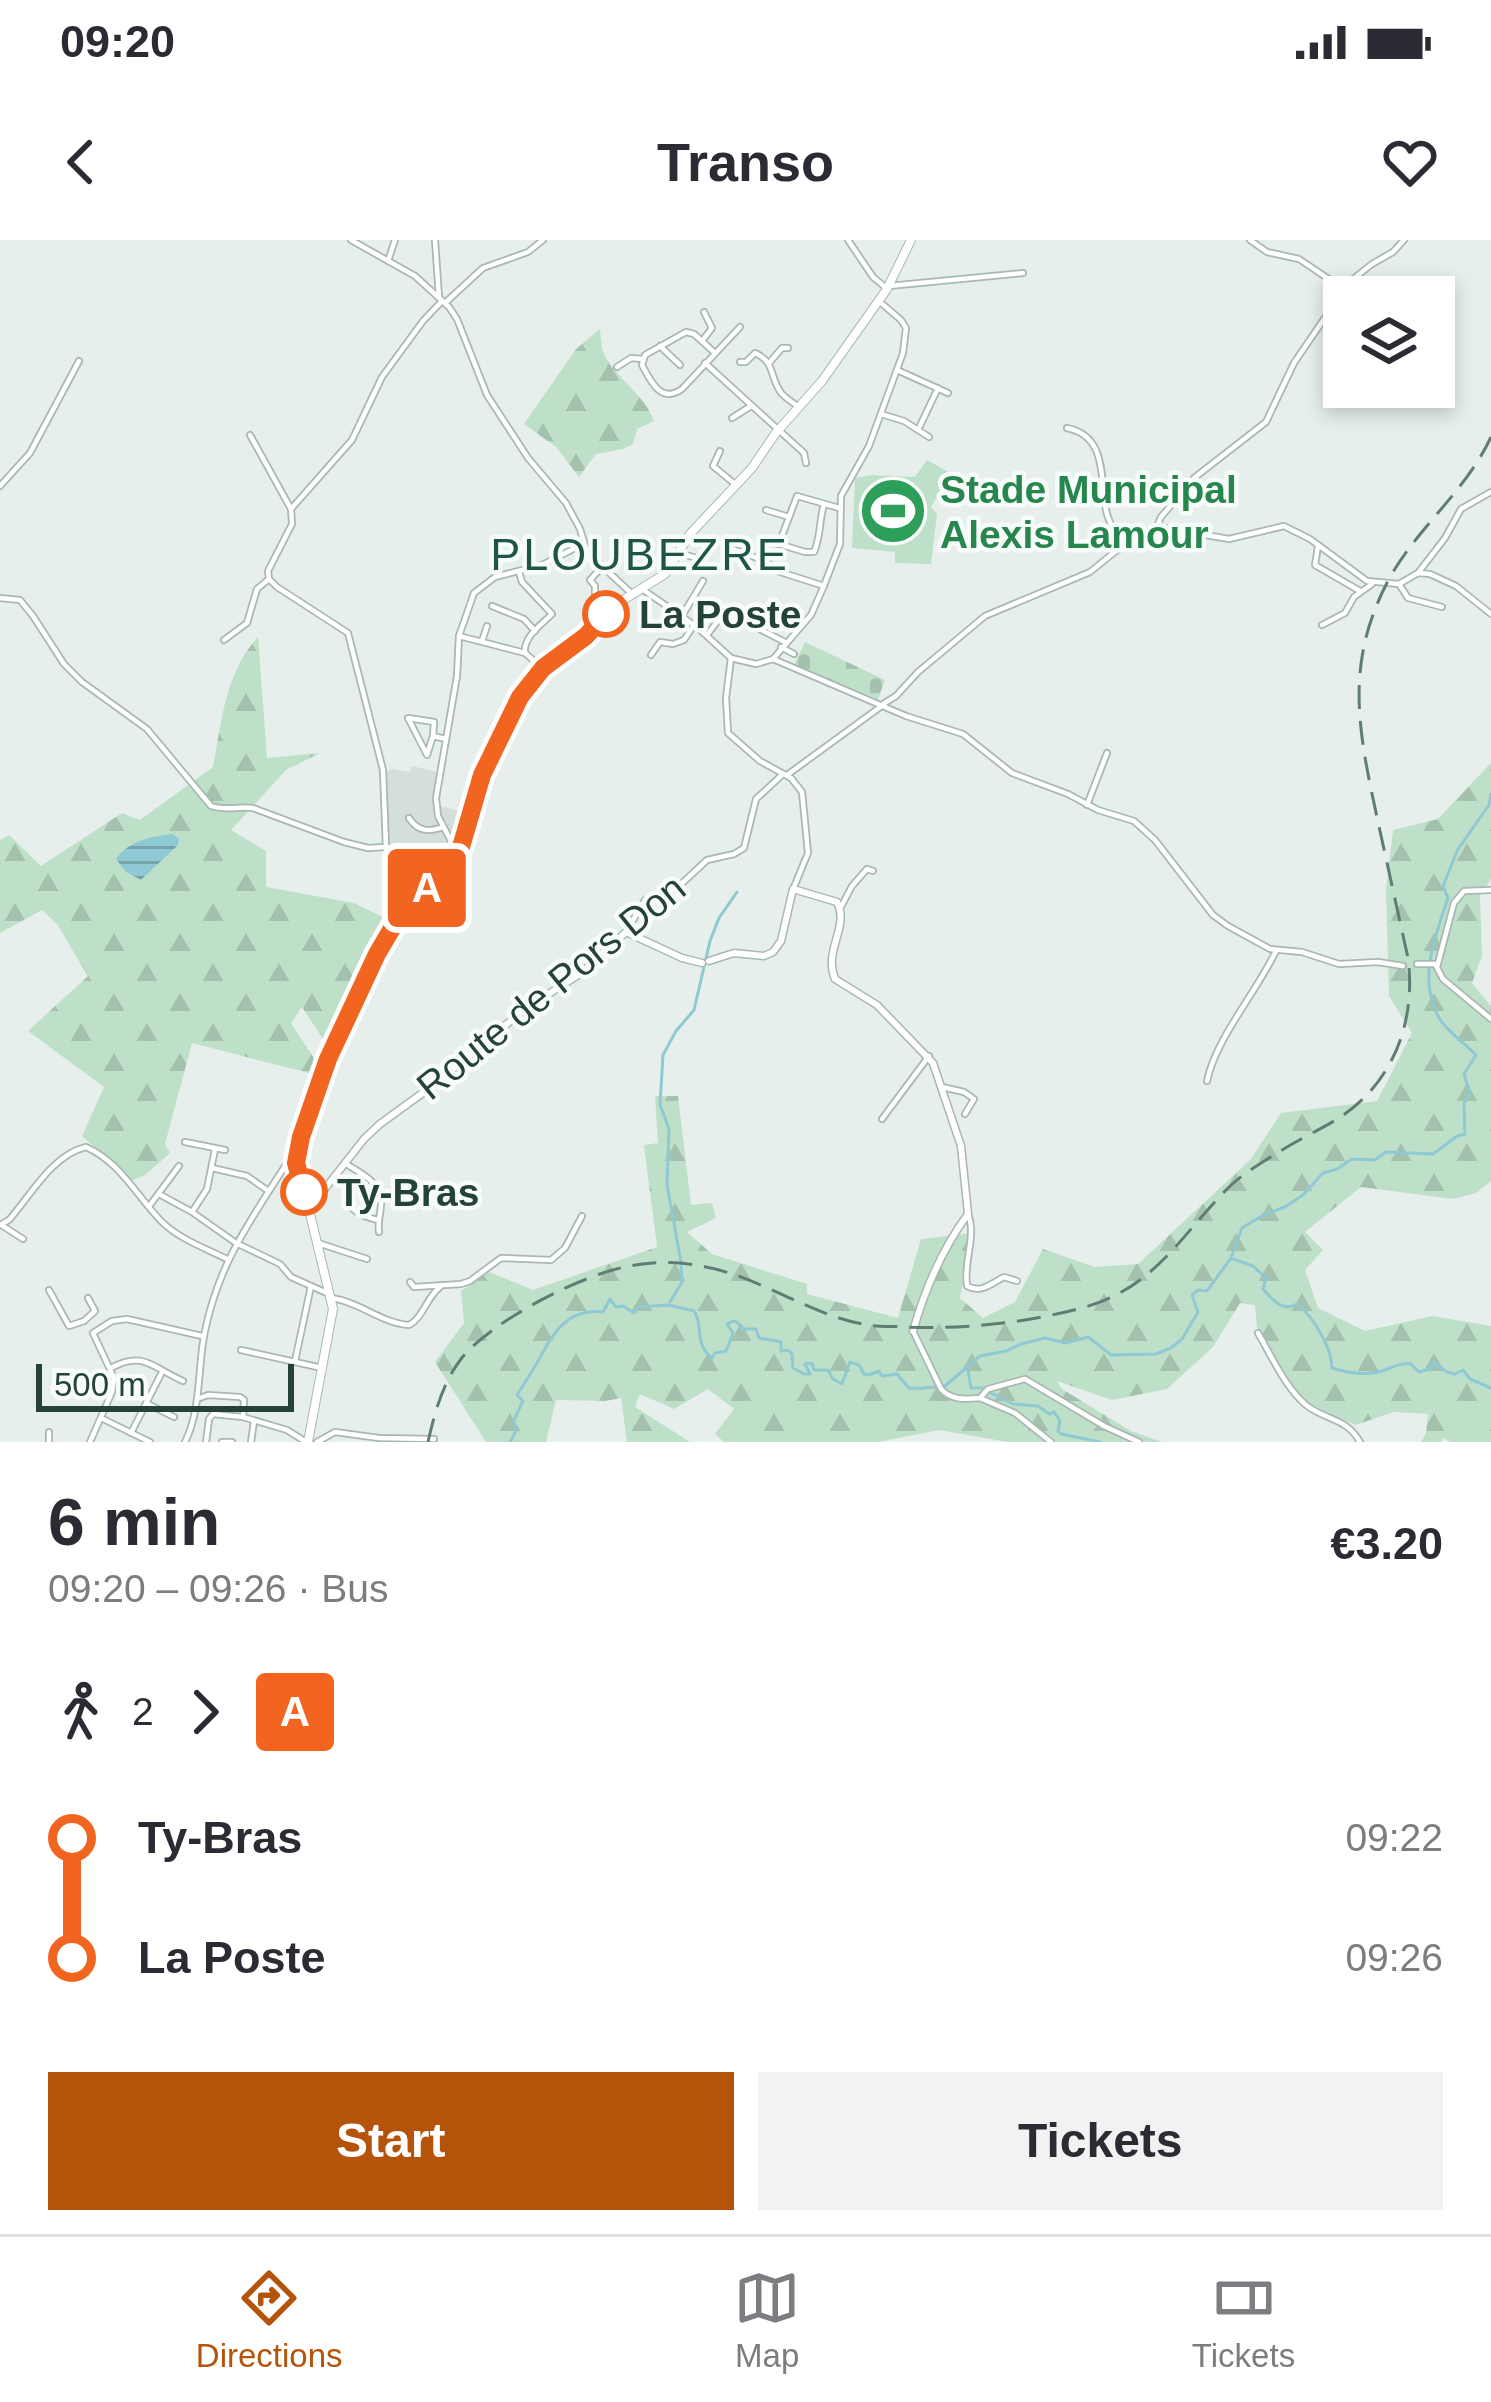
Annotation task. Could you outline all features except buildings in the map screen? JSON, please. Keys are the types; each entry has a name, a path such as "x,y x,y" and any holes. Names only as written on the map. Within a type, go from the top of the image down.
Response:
{"main road":[{"path":"310,1442 334,1309 296,1156 323,1071 368,973 397,920 443,872 520,697 543,668 586,636 609,610 665,574 690,534 822,381 888,287 911,240"}],"street":[{"path":"352,240 415,276 442,301 457,320 487,395 528,458 566,503 583,545 632,594"},
{"path":"388,261 395,240"},
{"path":"435,240 442,301"},
{"path":"291,509 352,440 382,377 423,321 484,268 528,252 542,240"},
{"path":"848,240 873,277 888,287 1023,273"},
{"path":"1250,240 1267,252 1299,259 1324,276"},
{"path":"1357,276 1404,240"},
{"path":"642,589 731,658 752,664 773,658 811,615 840,544 838,508 844,488 866,452 907,337 901,320 879,301"},
{"path":"702,341 712,328 704,312"},
{"path":"1323,322 1294,363 1268,418 1194,478 1156,527 1229,539 1281,525 1367,581 1399,584 1418,573 1461,509 1491,492"},
{"path":"643,359 655,388 676,393 740,327"},
{"path":"617,367 631,358 643,359 689,332 715,353"},
{"path":"660,346 680,365"},
{"path":"769,363 782,348 788,348"},
{"path":"740,362 758,352 769,363 781,392 799,407"},
{"path":"0,486 30,454 79,361"},
{"path":"705,363 804,453 806,463"},
{"path":"897,370 948,393"},
{"path":"918,430 938,388"},
{"path":"732,418 751,406"},
{"path":"881,414 904,421 929,437"},
{"path":"1067,428 1094,443 1107,516 1122,546"},
{"path":"250,434 291,509 292,524 268,571 269,580 348,633 383,770 386,848"},
{"path":"721,451 713,466 736,485"},
{"path":"779,544 797,496 838,508"},
{"path":"769,542 814,552 824,504"},
{"path":"766,510 789,517"},
{"name":"Route de Pors Don","path":"309,1209 380,1124 525,1009 580,974 626,932 645,900 680,886 706,860 745,848 756,799 785,774 890,702 922,668 985,616 1090,572 1133,536 1156,527"},
{"path":"453,842 436,811 436,798 457,676 459,636 469,603 482,585 495,578 542,565 583,545"},
{"path":"1318,545 1315,565 1360,591"},
{"path":"730,548 768,562 774,570 824,586"},
{"path":"678,553 701,560"},
{"path":"602,567 590,580 595,601 609,610"},
{"path":"519,572 522,582 552,614 525,643 525,653"},
{"path":"1418,573 1445,580 1491,614"},
{"path":"224,640 248,623 257,589 269,580"},
{"path":"682,616 703,581"},
{"path":"1322,625 1345,613 1360,591 1374,582"},
{"path":"1399,584 1408,598 1442,607"},
{"path":"0,598 20,600 64,664 147,729 211,806 253,808 356,845 386,848 443,872"},
{"path":"493,606 524,619 535,631"},
{"path":"706,635 728,614 794,654"},
{"path":"651,655 660,642 684,640 694,625"},
{"path":"482,641 487,626"},
{"path":"459,636 525,653 543,668"},
{"path":"626,932 682,958 705,962 734,952 764,956 782,938 793,889 808,853 803,796 797,784 728,733 731,658"},
{"path":"773,658 906,716 963,734 1012,773 1141,825 1213,915 1276,951 1302,952 1339,964 1403,966"},
{"path":"408,718 434,722 433,736 427,755 408,718"},
{"path":"433,736 446,739"},
{"path":"1087,805 1107,753"},
{"path":"409,818 416,827 453,842"},
{"path":"873,872 867,868 841,907 830,960 835,979 877,1005 928,1056 942,1088 961,1146 972,1224 967,1286 976,1290 1004,1277 1017,1281"},
{"path":"793,889 831,899 841,907"},
{"path":"1491,890 1461,893 1436,965 1443,980 1491,1019"},
{"path":"1207,1082 1221,1044 1276,951"},
{"path":"1421,964 1436,965"},
{"path":"882,1119 928,1056"},
{"path":"942,1088 974,1099 965,1114"},
{"path":"185,1142 225,1150"},
{"path":"23,1240 2,1226 52,1169 86,1147 104,1157 175,1234 227,1259"},
{"path":"192,1213 207,1189 215,1149"},
{"path":"185,1442 214,1292 236,1243 296,1156"},
{"path":"345,1163 374,1183 380,1193 379,1232"},
{"path":"149,1205 179,1166"},
{"path":"212,1168 248,1176 269,1191"},
{"path":"362,1175 347,1201 362,1215 378,1220"},
{"path":"159,1194 236,1243 280,1264 291,1277 390,1322 409,1325 440,1287"},
{"path":"968,1214 951,1237 913,1331 940,1386 950,1396 980,1398 1016,1413 1051,1442"},
{"path":"410,1282 414,1287 440,1287 470,1281 500,1258 554,1258 566,1248 582,1216"},
{"path":"318,1243 367,1259"},
{"path":"296,1361 311,1286"},
{"path":"49,1290 69,1326 95,1311 88,1298"},
{"path":"93,1333 112,1321 127,1319 204,1336"},
{"path":"84,1321 112,1368 114,1385 90,1442"},
{"path":"1258,1333 1296,1395 1318,1413 1348,1426 1360,1442"},
{"path":"241,1350 322,1368"},
{"path":"112,1368 129,1358 138,1359 183,1381"},
{"path":"131,1433 162,1372"},
{"path":"980,1398 988,1389 1025,1378 1139,1442"},
{"path":"196,1400 208,1395 240,1397 243,1417"},
{"path":"146,1403 174,1417"},
{"path":"206,1442 214,1414 254,1420 310,1442 335,1432 434,1439"},
{"path":"100,1417 150,1442"},
{"path":"251,1442 254,1420"},
{"path":"49,1432 49,1442"},
{"path":"222,1442 232,1442"}],"shaded area":[{"path":"412,766 437,772 433,801 465,812 467,817 461,832 449,843 452,851 446,865 438,867 389,845 387,771 410,772"}],"green space":[{"path":"600,329 606,358 654,421 637,429 633,444 596,454 579,477 556,447 524,424 576,349"},
{"name":"Stade Municipal Alexis Lamour","path":"927,460 950,473 931,507 937,514 931,564 895,563 895,552 852,548 855,478 915,477"},
{"path":"258,637 267,758 320,753 286,770 231,830 266,851 266,887 354,903 391,921 348,1023 323,1039 302,1007 291,1023 315,1060 309,1073 192,1043 165,1144 170,1153 132,1180 82,1136 104,1087 28,1031 88,976 57,924 42,910 0,933 0,840 9,835 41,866 122,813 140,820 213,767 232,682"},
{"path":"805,642 885,680 878,699 794,665"},
{"path":"1491,763 1491,879 1480,896 1482,956 1472,983 1491,1006 1491,1181 1476,1193 1453,1199 1361,1187 1305,1232 1323,1250 1305,1270 1318,1308 1365,1331 1432,1316 1491,1326 1491,1442 1443,1438 1421,1442 1428,1414 1393,1412 1356,1425 1296,1401 1257,1327 1255,1305 1240,1303 1213,1347 1167,1389 1112,1400 1057,1381 1062,1389 1131,1431 1162,1442 1008,1442 939,1430 878,1442 724,1442 715,1434 734,1409 708,1389 674,1409 640,1394 635,1407 690,1442 627,1442 621,1398 556,1400 546,1442 486,1442 435,1362 464,1323 461,1291 489,1272 533,1290 657,1247 644,1145 658,1143 655,1096 678,1096 691,1205 712,1203 716,1218 687,1232 712,1254 807,1284 807,1294 898,1318 921,1239 972,1233 960,1298 983,1318 1015,1302 1043,1249 1095,1267 1138,1264 1251,1159 1281,1113 1377,1101 1412,1033 1389,996 1386,890 1393,830 1438,819"}],"water":[{"path":"173,834 178,845 141,880 116,859 134,844"}],"waterway":[{"path":"510,1442 523,1401 517,1395 555,1333 579,1314 603,1312 610,1299 616,1307 634,1313 640,1307 668,1305 694,1311 703,1346 712,1358 726,1351 733,1333 727,1324 737,1322 742,1329 756,1329 759,1338 781,1342 781,1351 792,1354 793,1368 810,1374 805,1364 812,1363 814,1370 828,1370 842,1384 850,1362 864,1374 897,1374 909,1388 945,1386 980,1356 1045,1338 1066,1343 1088,1337 1111,1355 1156,1354 1171,1348 1198,1312 1192,1295 1207,1291 1231,1258 1242,1228 1285,1207 1323,1173 1352,1159 1375,1160 1386,1152 1433,1154 1465,1134 1464,1103 1470,1094 1464,1074 1476,1055 1441,1021 1429,975 1448,898 1443,886 1458,849 1489,805 1491,794"},
{"path":"681,1262 667,1185 669,1129 660,1105 663,1055 694,1010 710,941 737,892"},
{"path":"1233,1259 1253,1266 1266,1278 1263,1289 1278,1304 1297,1304 1303,1310 1316,1325 1332,1368 1369,1373 1411,1364 1419,1372 1430,1369 1433,1362 1447,1372 1463,1370 1470,1379 1491,1388"},
{"path":"670,1302 682,1282 681,1265"},
{"path":"968,1370 971,1388 984,1388"},
{"path":"989,1392 1013,1404 1054,1412 1061,1434 1100,1442"}],"railway":[{"path":"428,1442 449,1378 474,1345 537,1302 625,1267 666,1262 706,1267 747,1279 827,1314 877,1326 990,1324 1101,1302 1124,1291 1161,1262 1239,1178 1360,1101 1376,1085 1398,1046 1410,981 1361,729 1360,670 1365,641 1400,560 1468,475 1491,437"}],"bus line":[{"name":"A","path":"304,1192 296,1163 301,1137 328,1059 377,954 397,920 461,847 482,775 520,697 543,668 586,636 606,614"}],"place":[{"name":"Stade Municipal Alexis Lamour","path":"893,511"},
{"name":"La Poste","path":"606,614"},
{"name":"Ty-Bras","path":"304,1192"}],"district":[{"name":"PLOUBEZRE","path":"640,554"}]}
